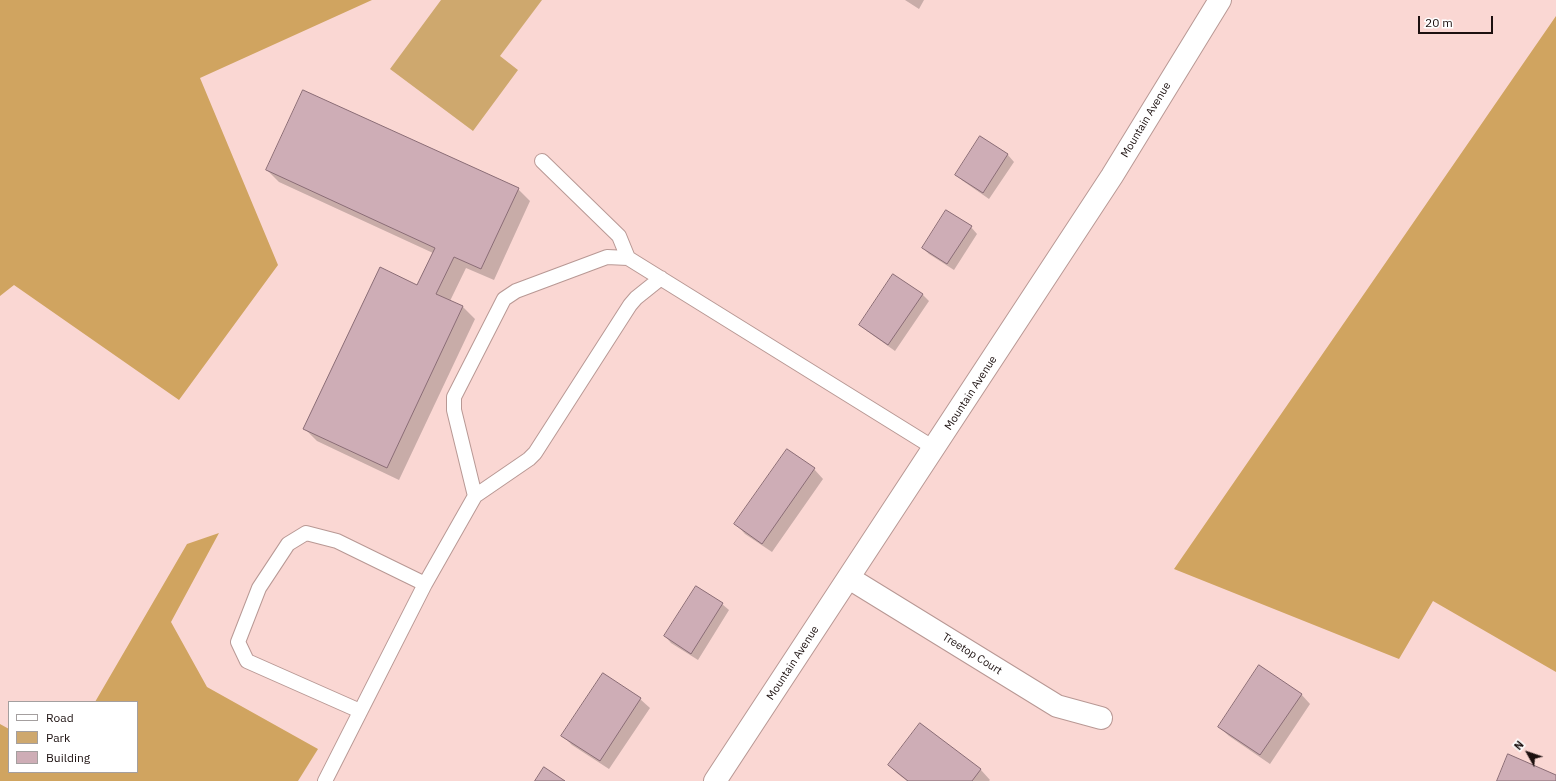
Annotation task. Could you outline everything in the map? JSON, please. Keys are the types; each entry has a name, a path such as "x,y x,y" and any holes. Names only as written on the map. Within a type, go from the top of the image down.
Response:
{"main road":[{"name":"Mountain Avenue","path":"715,781 1112,176 1220,0"},
{"name":"Treetop Court","path":"849,578 1057,706 1101,718"}],"lane":[{"path":"542,161 619,236 628,258"},
{"path":"475,496 454,410 454,397 504,299 516,290 607,257 628,258 934,448"},
{"path":"326,781 424,584 475,496 529,459 535,453 630,305 636,298 661,278"},
{"path":"360,712 247,661 238,642 259,588 288,544 306,533 337,541 424,584"}],"green space":[{"path":"441,0 542,0 500,56 518,70 473,131 390,69"}],"shaded area":[{"path":"0,0 372,0 200,78 278,265 179,400 14,285 0,296"},
{"path":"1556,16 1556,672 1433,601 1399,659 1174,569"},
{"path":"219,533 171,622 207,687 318,749 298,781 0,781 0,724 8,728 8,773 138,773 138,701 96,701 187,544"}],"building":[{"path":"303,90 519,188 481,269 454,257 436,294 463,306 387,468 303,429 380,267 417,285 435,248 266,170"},
{"path":"980,136 1008,154 983,193 955,175"},
{"path":"946,210 972,226 947,264 922,248"},
{"path":"893,274 923,294 888,345 859,325"},
{"path":"787,449 815,468 762,544 734,524"},
{"path":"696,586 723,603 691,654 664,636"},
{"path":"1259,665 1302,694 1260,755 1218,727"},
{"path":"603,673 641,698 600,761 561,736"},
{"path":"920,723 981,769 972,781 908,781 888,765"},
{"path":"1508,754 1556,775 1556,781 1497,781"},
{"path":"544,767 565,781 535,781"}]}
